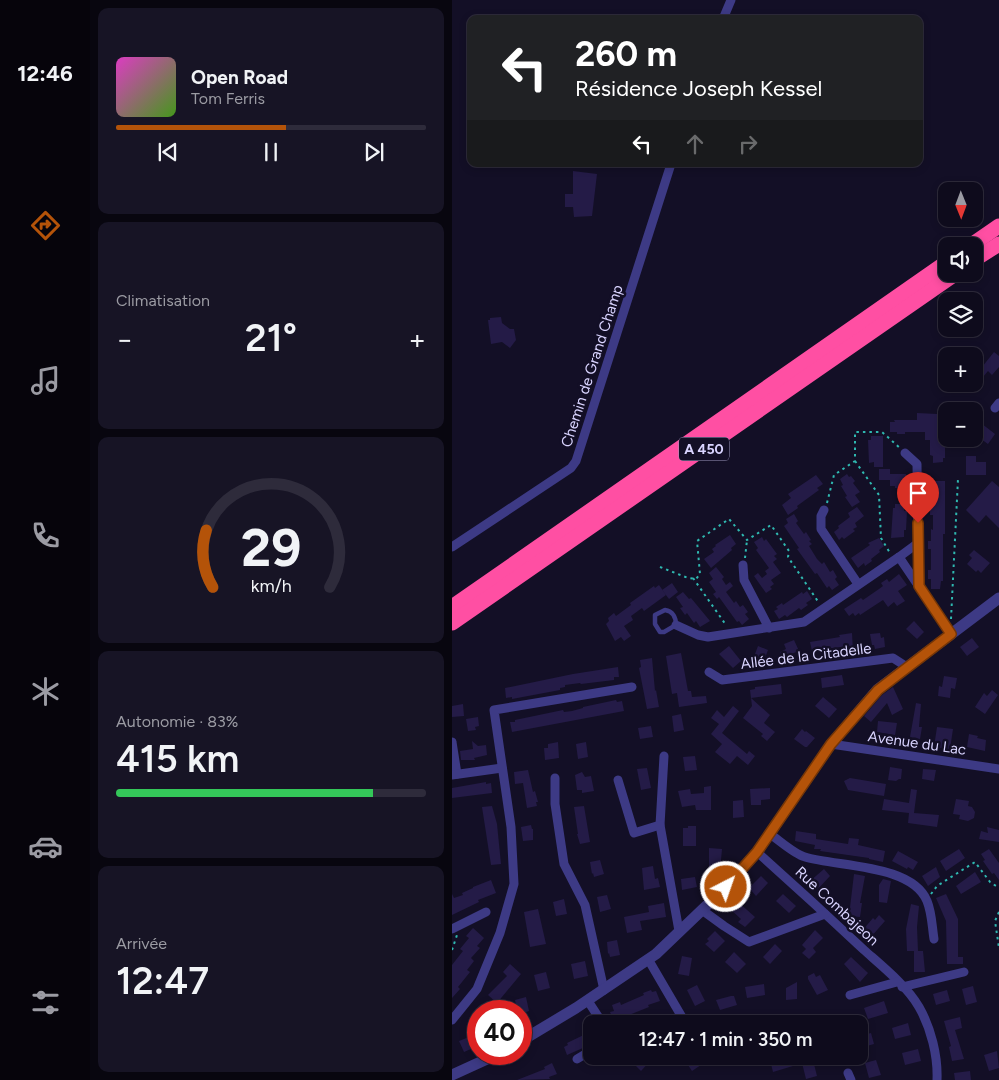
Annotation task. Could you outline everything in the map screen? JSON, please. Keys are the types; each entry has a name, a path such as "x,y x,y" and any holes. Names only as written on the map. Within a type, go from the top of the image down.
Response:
{"highway":[{"path":"983,237 998,226"},
{"path":"983,254 998,244"},
{"name":"A 450","path":"452,607 938,268"},
{"name":"A 450","path":"452,624 944,282"}],"street":[{"path":"724,15 730,0"},
{"name":"Chemin de Grand Champ","path":"452,548 571,468 576,461 670,167"},
{"path":"905,453 917,464 919,586"},
{"path":"824,510 821,516 821,529 858,584"},
{"path":"676,626 708,637 804,622 918,543"},
{"path":"897,559 919,586 949,630"},
{"path":"743,565 744,580 769,628"},
{"path":"532,1034 588,1001 656,954 726,887 757,852 831,744 878,690 949,630 998,598"},
{"name":"Allée de la Citadelle","path":"709,672 722,680 893,658 907,667"},
{"path":"452,1020 477,989 500,933 514,884 511,827 494,710 632,687"},
{"path":"452,742 454,775 502,768"},
{"name":"Avenue du Lac","path":"831,744 998,768"},
{"path":"664,756 660,825 679,931"},
{"path":"555,778 555,804 564,864 585,905 604,990"},
{"path":"618,780 634,833 660,825"},
{"path":"770,834 803,857 868,868 906,879 918,888 927,900 934,939"},
{"name":"Rue Combajeon","path":"757,852 900,984 918,1006 926,1020 935,1054 937,1080"},
{"path":"702,910 748,942 825,914"},
{"path":"453,929 486,912"},
{"path":"648,960 681,1015"},
{"path":"850,995 964,972"},
{"path":"588,1001 598,1015"},
{"path":"577,1059 583,1055"},
{"path":"452,1075 474,1065"}],"lane":[{"path":"669,610 676,620 676,626 660,632 655,624 656,615 669,610"}],"path":[{"path":"897,559 882,538 880,495 855,461 855,432 882,432 905,453"},
{"path":"824,510 829,498 834,475 855,461"},
{"path":"949,630 958,479"},
{"path":"660,567 696,579 700,574 697,541 729,519 746,540 746,553 743,565"},
{"path":"746,540 771,525 789,551 788,557 823,609"},
{"path":"693,578 731,633"},
{"path":"927,900 937,886 975,862 990,882 998,888"},
{"path":"998,912 995,921 998,948"},
{"path":"452,950 457,933 453,929"}],"building":[{"path":"573,171 597,174 592,216 574,217 573,207 565,207 565,194 573,194"},
{"path":"501,317 502,323 510,329 514,329 516,340 510,348 502,342 491,344 488,320"},
{"path":"994,352 999,356 999,367 992,375 988,371 983,377 983,366"},
{"path":"917,413 937,414 938,447 945,447 943,462 933,463 933,456 930,455 930,440 925,440 925,432 897,434 897,432 890,432 890,422 895,422 894,420 917,420"},
{"path":"983,425 995,434 988,444 983,440"},
{"path":"871,436 883,436 883,467 874,467 874,462 869,463 868,440 871,440"},
{"path":"966,456 976,456 976,462 986,462 986,475 966,475"},
{"path":"879,469 890,469 890,474 906,474 906,477 911,477 911,486 909,488 895,488 895,486 890,486 890,480 879,480"},
{"path":"847,474 855,481 853,483 860,492 855,495 860,502 852,507 845,497 847,496 841,486 843,485 840,479"},
{"path":"816,475 823,484 817,488 819,490 788,515 782,505 791,498 788,494"},
{"path":"933,481 945,481 943,581 941,581 940,589 931,589 931,579 928,579 928,570 931,570 931,549 928,549 928,541 931,541 931,529 933,530 930,500 933,500"},
{"path":"992,481 999,487 999,528 986,515 979,523 966,510"},
{"path":"895,504 905,504 904,511 907,511 906,530 904,530 904,537 891,538 893,508 895,508"},
{"path":"857,507 864,516 855,523 857,527 853,529 855,531 844,539 842,537 839,540 834,532 839,528 838,526 850,517 848,513"},
{"path":"794,514 798,521 796,523 804,534 806,532 811,540 809,541 812,544 809,546 817,559 822,564 824,562 830,572 833,570 837,577 835,579 839,585 832,590 829,586 827,588 817,573 815,574 797,549 799,548 784,526 788,523 786,519"},
{"path":"730,535 736,544 731,548 732,550 711,568 704,559 714,552 712,549 715,545"},
{"path":"762,537 764,541 766,539 777,554 774,556 777,559 773,562 781,573 771,580 774,584 770,587 772,589 766,593 754,576 758,573 762,578 767,574 765,571 769,568 756,550 758,548 754,542"},
{"path":"879,538 884,546 879,550 880,552 871,559 872,561 865,566 864,563 858,568 851,558 870,545 868,543"},
{"path":"974,550 990,563 981,573 978,570 976,572 967,564 972,558 969,555"},
{"path":"716,567 724,577 722,579 726,585 730,582 733,586 726,592 734,603 736,601 740,607 743,605 748,612 745,614 749,619 742,625 739,621 737,622 719,597 717,599 713,594 716,592 709,582 713,579 709,573"},
{"path":"899,574 907,585 898,591 905,601 897,606 894,602 888,607 883,600 860,615 859,613 855,616 853,613 849,616 844,609 861,598 863,600 883,586 881,583 887,579 889,582"},
{"path":"672,583 678,592 669,599 662,590"},
{"path":"659,585 666,595 644,611 642,608 631,616 633,620 624,626 631,636 624,641 621,637 615,641 606,624 609,621 608,618 614,613 616,616 631,605 630,603 654,586 655,588"},
{"path":"807,591 812,599 806,603 808,605 801,610 799,608 787,617 785,615 779,619 774,611 778,609 776,607"},
{"path":"683,592 689,599 691,598 710,621 700,627 696,621 694,623 687,613 685,615 680,608 683,607 676,597"},
{"path":"914,621 924,632 917,639 906,629"},
{"path":"852,633 853,652 842,653 841,647 812,651 810,642"},
{"path":"880,633 881,638 884,637 885,647 875,649 874,645 872,645 870,634"},
{"path":"972,638 979,647 967,656 960,647"},
{"path":"794,640 799,651 791,654 793,658 785,662 780,652 786,649 784,644"},
{"path":"729,646 741,661 733,668 719,654"},
{"path":"758,646 768,650 762,666 752,662"},
{"path":"681,653 688,691 691,691 692,697 706,696 707,703 679,707 677,693 672,694 666,656"},
{"path":"652,658 655,691 659,707 647,709 639,668 641,667 640,660"},
{"path":"618,667 619,677 614,677 614,680 565,685 560,690 512,699 512,697 506,698 505,688"},
{"path":"842,675 844,685 822,688 821,678"},
{"path":"944,676 957,678 955,689 951,688 950,698 938,696 939,686 942,687"},
{"path":"781,684 782,694 751,698 750,690 755,689 755,687"},
{"path":"893,687 903,709 892,715 887,703 871,722 864,716 882,695"},
{"path":"992,690 998,695 985,714 975,707 984,693 987,696"},
{"path":"823,697 837,709 829,718 815,706"},
{"path":"751,698 770,715 764,723 775,732 767,741 761,736 763,734 743,718 752,706"},
{"path":"616,700 617,702 622,701 624,711 512,732 510,722 515,722 515,720 563,710 564,712 572,711"},
{"path":"916,703 921,704 919,727 922,727 920,739 910,737"},
{"path":"463,704 464,716 452,717 452,706"},
{"path":"733,706 739,711 722,733 747,754 749,751 755,756 748,765 737,756 730,764 715,752 722,744 711,734 719,724 711,718 717,710 724,717"},
{"path":"681,714 684,730 674,732 672,716"},
{"path":"478,717 479,726 475,727 476,730 468,731 466,719"},
{"path":"878,721 897,723 895,735 877,732"},
{"path":"651,726 653,737 640,739 638,728"},
{"path":"937,727 953,729 950,749 934,747"},
{"path":"802,729 815,738 807,747 794,739"},
{"path":"969,734 986,740 985,751 967,747"},
{"path":"472,741 478,746 486,745 487,755 474,758 475,760 461,760 460,751 473,749"},
{"path":"558,742 559,758 545,760 544,748 548,748 548,744"},
{"path":"586,742 588,757 578,759 576,744"},
{"path":"695,756 697,770 685,771 683,757"},
{"path":"890,767 902,769 901,779 896,781 888,780"},
{"path":"647,768 651,788 641,790 637,769"},
{"path":"923,769 936,770 934,781 922,779"},
{"path":"528,770 533,792 535,791 538,802 536,802 537,806 527,808 523,783 515,784 514,772"},
{"path":"582,772 585,777 591,776 594,791 582,793 582,790 577,790 575,775"},
{"path":"850,778 886,784 884,796 848,790 844,781"},
{"path":"486,782 486,784 491,783 492,793 452,798 452,788"},
{"path":"711,786 711,810 696,810 695,805 682,807 678,791 690,789 691,794 704,793 704,787"},
{"path":"770,788 770,799 761,800 761,805 751,805 750,789"},
{"path":"911,789 917,790 914,813 939,815 937,827 908,823 909,813 882,810 884,799 909,803"},
{"path":"956,799 969,801 968,806 972,807 975,812 974,818 968,821 959,819 960,815 953,814"},
{"path":"743,800 744,817 733,818 733,801"},
{"path":"492,806 497,824 501,864 491,865 482,807"},
{"path":"584,806 590,842 580,844 574,807"},
{"path":"531,825 533,840 523,841 521,827"},
{"path":"688,826 696,826 696,846 683,846 683,828 688,828"},
{"path":"987,827 999,830 999,842 979,839 981,831 988,833"},
{"path":"796,831 816,834 816,839 848,844 849,838 859,839 858,845 885,851 883,862 814,849 815,845 795,841"},
{"path":"709,848 722,849 720,871 709,871"},
{"path":"959,849 965,858 946,871 940,861"},
{"path":"989,849 999,863 999,880 983,861 985,860 981,854"},
{"path":"898,851 918,862 913,870 892,861"},
{"path":"600,860 604,874 594,877 590,862"},
{"path":"653,866 655,879 658,878 660,887 644,890 642,868"},
{"path":"936,867 940,877 928,886 922,876"},
{"path":"824,869 830,876 817,890 809,882"},
{"path":"975,872 981,882 961,894 956,886"},
{"path":"854,874 865,876 860,903 862,903 860,917 849,916"},
{"path":"761,876 768,883 756,896 749,888"},
{"path":"695,877 697,887 682,890 681,879"},
{"path":"883,879 891,881 887,903 879,902 879,885"},
{"path":"491,880 496,893 478,900 479,902 452,915 452,894 454,898 463,895 462,893 473,887"},
{"path":"783,894 796,906 789,913 776,901"},
{"path":"946,894 958,919 958,957 963,957 963,964 947,964 946,921 936,898"},
{"path":"607,895 611,909 600,912 597,897"},
{"path":"564,899 567,914 556,916 553,902"},
{"path":"738,902 755,917 745,927 738,922 741,919 731,910"},
{"path":"664,903 666,917 640,921 642,930 627,933 624,917 649,912 648,906"},
{"path":"911,904 919,906 917,927 918,951 923,951 925,972 914,972 914,951 907,951 906,929"},
{"path":"538,909 546,944 530,947 524,912"},
{"path":"879,915 885,921 870,938 862,931 873,918 875,920"},
{"path":"473,928 484,938 477,946 480,948 471,958 474,961 467,970 470,972 452,998 452,965 463,951 460,949 469,938 466,936"},
{"path":"815,930 823,938 813,948 816,952 809,959 802,953 806,949 802,945"},
{"path":"715,931 725,941 714,952 705,944"},
{"path":"617,940 620,955 610,957 607,942"},
{"path":"775,944 782,951 770,964 763,957"},
{"path":"734,952 746,964 737,973 725,962"},
{"path":"682,956 692,958 689,976 678,974"},
{"path":"851,957 868,973 860,982 844,964"},
{"path":"585,961 588,976 574,979 571,964"},
{"path":"510,964 521,974 499,1000 494,1000 488,995 507,976 503,972"},
{"path":"546,972 550,988 538,991 534,975"},
{"path":"814,973 816,977 820,975 828,990 817,995 808,979 808,976"},
{"path":"797,982 797,999 786,1000 786,988"},
{"path":"764,984 765,995 747,998 745,987"},
{"path":"697,985 705,1001 695,1006 687,990"},
{"path":"973,986 977,1002 966,1005 962,989"},
{"path":"651,990 652,992 656,991 660,1001 629,1015 611,1015 610,1012 614,1011 612,1005 620,1002 621,1005 644,995 643,993"},
{"path":"947,990 950,1001 936,1005 933,994"},
{"path":"734,996 737,1005 720,1010 716,1000"},
{"path":"526,997 527,1000 515,1000"},
{"path":"884,1001 888,1013 868,1019 864,1008"},
{"path":"960,1017 962,1028 955,1030 964,1059 952,1061 949,1047 951,1046 944,1021"},
{"path":"908,1023 911,1035 895,1039 892,1028"},
{"path":"871,1033 874,1044 868,1046 868,1034"},
{"path":"583,1035 583,1048 567,1055 564,1047 568,1045 567,1043"},
{"path":"467,1038 467,1051 464,1052 459,1041"},
{"path":"918,1049 921,1061 905,1065 902,1053"},
{"path":"997,1051 999,1068 989,1071 984,1055"},
{"path":"876,1060 881,1075 869,1078 866,1065 868,1065 868,1062"},
{"path":"552,1063 557,1074 549,1077 550,1079 517,1080 545,1069 544,1067"},
{"path":"635,1065 646,1065 641,1071"},
{"path":"688,1065 701,1065 692,1071"},
{"path":"771,1065 793,1066 773,1072"},
{"path":"802,1065 814,1065 817,1076 806,1079"},
{"path":"970,1071 971,1080 955,1080 954,1073"}],"route":[{"path":"726,887 757,852 831,744 878,690 951,634 919,586 918,523"}]}
